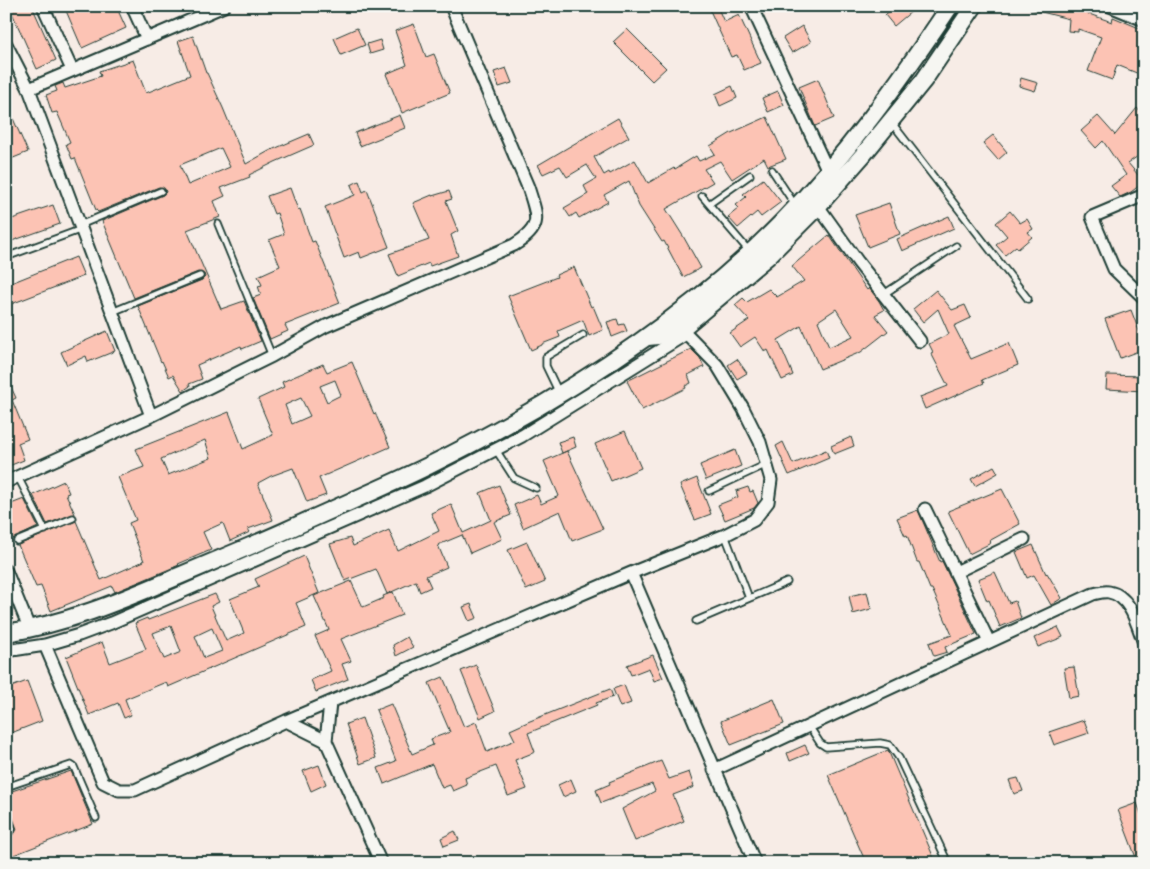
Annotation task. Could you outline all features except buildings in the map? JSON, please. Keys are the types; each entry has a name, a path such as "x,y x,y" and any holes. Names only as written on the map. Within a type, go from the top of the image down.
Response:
{"main road":[{"path":"680,327 701,296 751,252 828,171 875,114 950,6"},
{"path":"6,633 30,630 71,619 111,605 270,538 428,466 560,395 647,337 680,327 768,256 818,206 924,80 974,6"}],"street":[{"path":"44,6 72,70"},
{"path":"132,6 146,39"},
{"path":"6,482 151,416 272,356 326,326 514,245 528,236 536,225 535,209 528,187 451,6"},
{"path":"751,6 828,171"},
{"path":"1110,6 1144,20"},
{"path":"29,88 220,7"},
{"path":"6,44 29,88 151,416"},
{"path":"1144,195 1092,216 1114,269 1144,298"},
{"path":"818,206 920,341"},
{"path":"6,651 45,645 79,635 175,596 425,486 522,436 680,327 717,365 733,391 760,442 772,480 768,502 754,520 725,536 631,573 286,721 135,790 119,790 103,782 45,645"},
{"path":"925,509 990,642"},
{"path":"956,572 1024,540"},
{"path":"6,571 30,630"},
{"path":"631,573 755,863"},
{"path":"168,581 175,596"},
{"path":"714,770 1093,594 1107,591 1120,596 1131,609 1144,643"},
{"path":"330,703 326,741 381,863"},
{"path":"286,721 326,741"}],"lane":[{"path":"890,121 1028,299"},
{"path":"772,170 796,206"},
{"path":"708,204 750,175"},
{"path":"6,257 81,227 160,191"},
{"path":"702,196 751,252"},
{"path":"218,224 272,356"},
{"path":"884,294 956,246"},
{"path":"112,312 200,276"},
{"path":"560,395 546,366 546,357 583,335"},
{"path":"496,450 514,478 536,488"},
{"path":"709,491 767,464"},
{"path":"18,477 45,530"},
{"path":"17,541 73,518"},
{"path":"725,536 749,598"},
{"path":"696,621 787,582"},
{"path":"809,726 820,743 826,747 880,743 890,745 948,863"},
{"path":"6,787 71,765 74,766 96,818"},
{"path":"6,812 12,829 6,833"}]}
